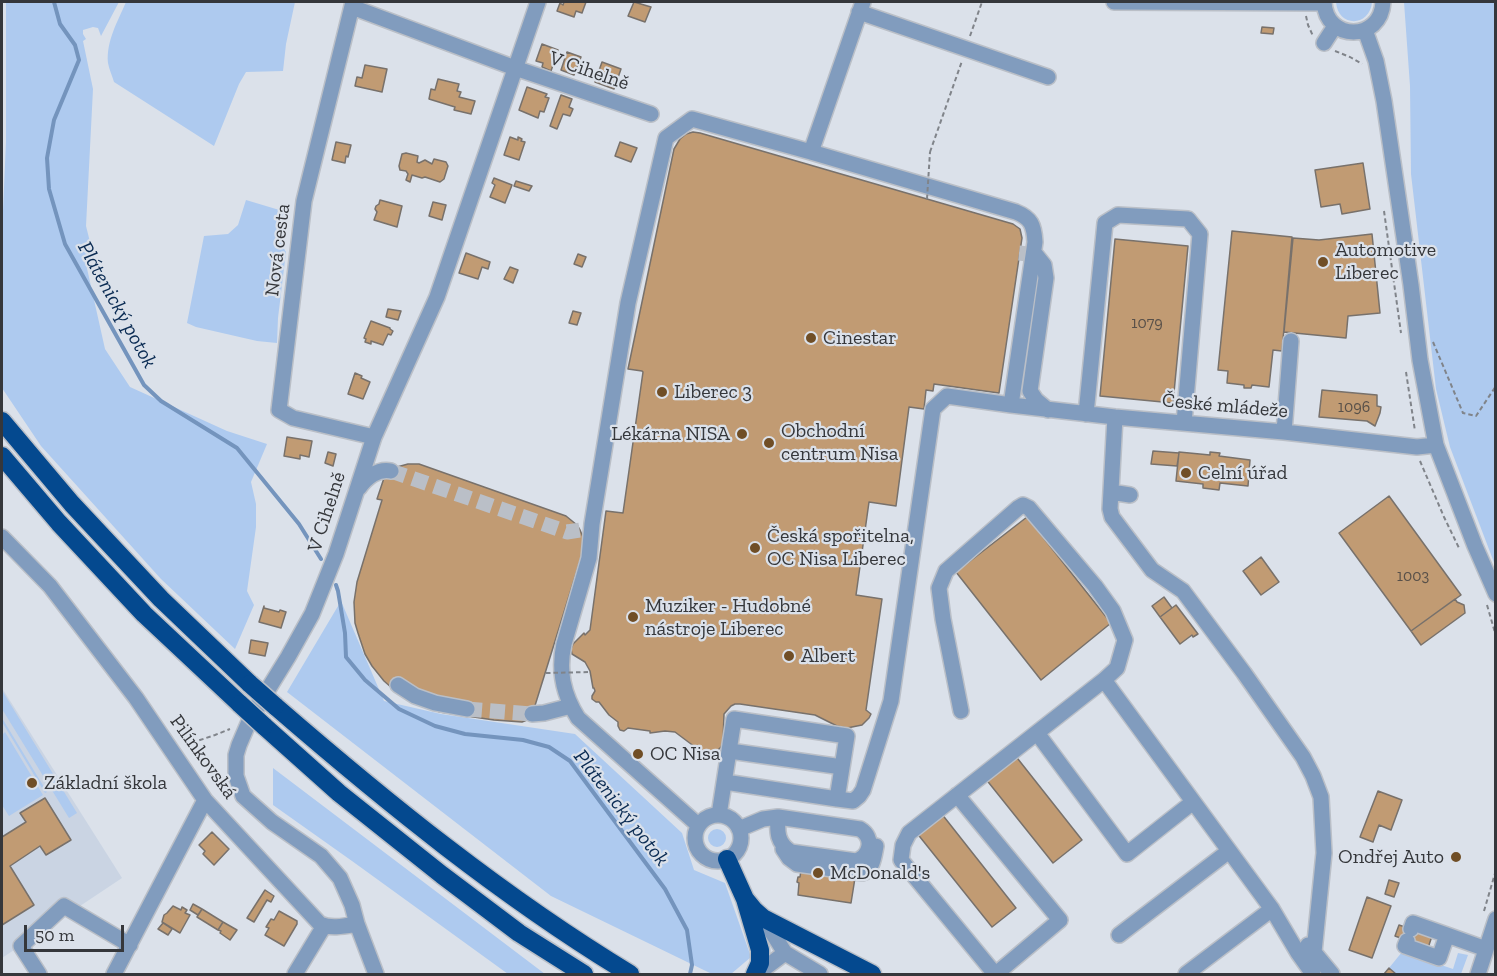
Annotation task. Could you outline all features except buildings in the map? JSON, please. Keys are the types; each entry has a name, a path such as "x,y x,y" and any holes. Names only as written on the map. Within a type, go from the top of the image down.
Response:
{"highway":[{"path":"2,421 72,504 161,599 274,706 355,776 454,853 531,910 628,972"},
{"path":"2,456 59,523 144,614 240,704 256,727 442,875 519,933 584,975"},
{"path":"727,859 745,899 760,950 760,963 756,975"},
{"path":"745,899 763,918 872,975"}],"street":[{"name":"V Cihelně","path":"357,924 352,905 340,878 321,856 272,822 243,796 235,766 238,745 256,727 251,717 312,614 336,554 374,437 437,297 538,2"},
{"path":"1114,2 1324,2 1326,14 1335,26 1348,32 1359,32 1371,27 1380,17 1383,2"},
{"name":"V Cihelně","path":"353,4 515,68 651,114"},
{"name":"Nová cesta","path":"353,4 304,201 279,410 293,418 374,437"},
{"path":"811,152 861,7 1048,77"},
{"path":"1324,43 1335,26"},
{"path":"1365,30 1376,61 1384,101 1420,360 1436,445 1496,594"},
{"path":"698,825 578,718 565,692 561,677 561,657 564,644 589,558 586,527 628,303 666,138 692,119 1025,216 1031,222 1035,242 1011,405"},
{"path":"1086,414 1105,223 1118,215 1188,219 1200,234 1184,423"},
{"path":"1036,255 1044,265 1046,278 1030,391 1039,404 1048,410"},
{"path":"1284,432 1291,341"},
{"name":"České mládeže","path":"837,799 853,801 863,790 891,701 933,410 947,396 1115,417 1417,447 1436,445"},
{"path":"1115,417 1110,509 1112,517 1152,570 1183,591 1303,757 1321,797 1324,853 1314,952"},
{"path":"356,493 370,477 380,471 391,471"},
{"path":"1111,492 1130,495"},
{"path":"957,795 1060,920 995,975 901,860 903,845 909,833 1117,668 1125,640 1113,611 1095,586 1029,508 1023,505 946,571 939,588 961,711"},
{"name":"Pilínkovská","path":"2,537 50,586 136,698 204,800 324,926"},
{"path":"1104,680 1272,909 1314,975"},
{"path":"398,686 415,696 435,703 468,709"},
{"path":"532,714 571,706"},
{"path":"719,815 734,719 847,736 837,799 725,782"},
{"path":"1037,733 1127,854 1193,802"},
{"path":"730,751 842,767"},
{"path":"114,975 204,800"},
{"path":"719,815 731,819 739,829 740,843 733,856 712,861 700,853 696,846 695,832 704,820 719,815"},
{"path":"739,829 763,819 778,817 853,827 865,832 869,841 868,852 856,861 790,852 780,842 777,834 778,817"},
{"path":"1119,935 1229,851"},
{"path":"39,975 21,946 64,906 130,945"},
{"path":"1272,909 1314,952 1332,975"},
{"path":"1186,975 1272,909"},
{"path":"763,918 784,953 820,975"},
{"path":"1447,935 1439,958 1405,946 1413,923 1447,935 1486,949"},
{"path":"295,975 324,926 344,927 357,924 376,975"},
{"path":"1478,975 1494,924"},
{"path":"756,975 784,953"}],"path":[{"path":"927,199 930,152 982,2"},
{"path":"1431,337 1463,413 1476,416 1496,386"},
{"path":"546,673 590,672"},
{"path":"171,750 236,726 256,727"},
{"path":"1494,924 1480,924 1496,870"}],"shaded area":[{"path":"6,2 119,2 101,36 98,28 83,30 86,39 83,41 93,89 86,226 94,258 86,264 105,349 130,387 227,431 267,444 251,482 256,504 256,527 247,591 254,605 235,649 161,579 41,446 2,388 2,239 6,142"},
{"path":"126,2 295,2 283,71 246,72 214,146 114,82 108,63 109,47 113,31"},
{"path":"1336,2 1372,2 1366,16 1354,21 1342,16"},
{"path":"1404,2 1495,2 1495,565 1450,447 1436,389 1411,174 1410,86"},
{"path":"246,200 286,211 283,247 286,252 277,343 257,341 187,323 204,236 228,234 238,225"},
{"path":"341,601 384,701 441,714 575,734 682,833 694,870 725,883 751,957 731,974 712,974 551,896 287,692"},
{"name":"Základní škola","path":"2,688 122,878 2,958"},
{"path":"3,692 77,813 69,818 2,709"},
{"path":"2,718 47,792 45,793 2,722"},
{"path":"5,732 43,795 9,816 2,805 2,735"},
{"path":"273,768 545,974 508,974 273,805"},
{"path":"717,829 723,832 726,838 723,844 717,847 711,844 708,838 711,832"},
{"path":"1402,952 1453,969 1458,953 1468,955 1461,974 1396,974 1389,968"}],"waterway":[{"name":"Plátenický potok","path":"54,2 60,24 75,45 79,60 54,120 47,158 49,189 65,244 144,385 161,401 237,448 299,524 321,559"},
{"name":"Plátenický potok","path":"336,585 345,633 346,657 365,680 399,709 435,726 465,734 523,740 549,747 570,761 665,889 687,930 692,965 690,974"}],"tunnel":[{"path":"1019,253 1036,255"},
{"path":"391,471 567,532 580,530"},
{"path":"467,709 532,714"}],"place":[{"name":"Automotive Liberec","path":"1323,262"},
{"name":"Cinestar","path":"811,338"},
{"name":"Liberec 3","path":"662,392"},
{"name":"Lékárna NISA","path":"742,434"},
{"name":"Obchodní centrum Nisa","path":"769,443"},
{"name":"Celní úřad","path":"1186,473"},
{"name":"Česká spořitelna, OC Nisa Liberec","path":"755,548"},
{"name":"Muziker - Hudobné nástroje Liberec","path":"633,617"},
{"name":"Albert","path":"789,656"},
{"name":"OC Nisa","path":"638,754"},
{"name":"Základní škola","path":"32,783"},
{"name":"Ondřej Auto","path":"1456,857"},
{"name":"McDonald's","path":"818,873"}]}
